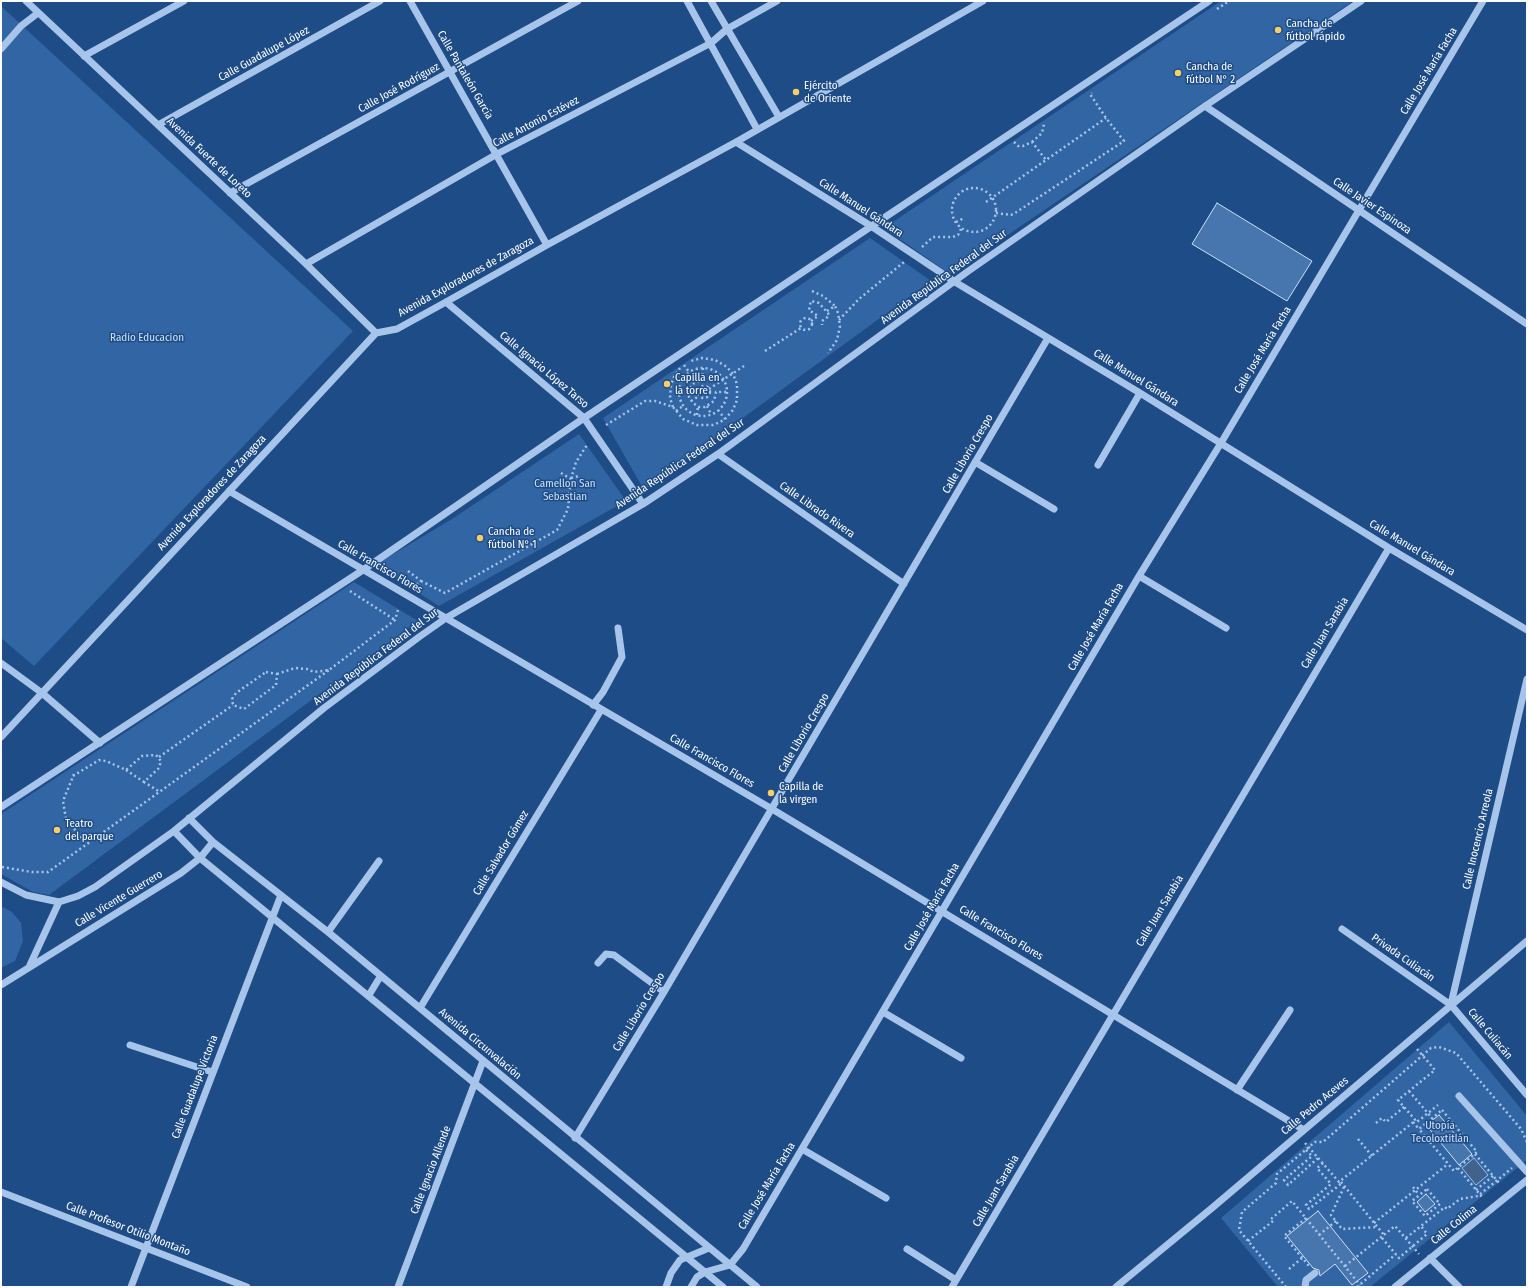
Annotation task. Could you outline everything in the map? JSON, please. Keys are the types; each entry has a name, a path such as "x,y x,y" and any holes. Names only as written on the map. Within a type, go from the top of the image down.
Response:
{"street":[{"name":"Avenida Fuerte de Loreto","path":"26,1 306,264 376,333"},
{"path":"84,56 184,1"},
{"name":"Calle Guadalupe López","path":"158,125 380,1"},
{"name":"Calle Pantaleón García","path":"410,1 547,245"},
{"name":"Calle José Rodríguez","path":"230,193 578,1"},
{"path":"687,1 757,129"},
{"path":"711,1 779,117"},
{"name":"Calle Antonio Estévez","path":"306,264 497,154 710,43 727,29 777,1"},
{"name":"Avenida Exploradores de Zaragoza","path":"1,737 376,333 397,329 736,142 983,1"},
{"path":"1,808 341,585 584,418 1209,1"},
{"name":"Avenida República Federal del Sur","path":"1,882 26,895 58,902 78,896 95,887 174,831 324,708 419,636 446,618 643,504 718,454 955,282 1205,106 1361,1"},
{"name":"Calle José María Facha","path":"730,1265 743,1249 1139,576 1221,443 1483,1"},
{"path":"1,49 22,26 38,13"},
{"name":"Calle Javier Espinoza","path":"1205,106 1527,324"},
{"name":"Calle Manuel Gándara","path":"736,142 871,226 955,282 1140,393 1389,548 1527,630"},
{"name":"Calle Ignacio López Tarso","path":"446,302 584,418 643,504"},
{"name":"Calle Liborio Crespo","path":"575,1138 664,992 1048,338"},
{"path":"1098,464 1140,393"},
{"name":"Calle Librado Rivera","path":"718,454 904,584"},
{"path":"976,462 1054,509"},
{"name":"Calle Francisco Flores","path":"229,491 772,809 1304,1130"},
{"name":"Calle Juan Sarabia","path":"952,1287 1112,1014 1389,548"},
{"path":"1139,576 1226,628"},
{"path":"593,705 603,692 622,657 618,628"},
{"path":"1,663 42,693 100,743"},
{"name":"Calle Inocencio Arreola","path":"1451,1004 1527,679"},
{"name":"Calle Salvador Gómez","path":"420,1008 601,710"},
{"name":"Avenida Circunvalación","path":"189,818 213,842 328,932 380,977 420,1008 575,1138 757,1287"},
{"path":"174,831 200,858 369,995 475,1084 723,1287"},
{"name":"Calle Vicente Guerrero","path":"1,985 181,873 200,858 213,842"},
{"path":"328,932 379,861"},
{"name":"Calle Guadalupe Victoria","path":"131,1287 281,894"},
{"path":"30,966 58,902"},
{"name":"Privada Culiacán","path":"1342,929 1451,1004"},
{"name":"Calle Pedro Aceves","path":"1116,1287 1527,941"},
{"path":"598,963 606,954 614,955 664,992"},
{"path":"369,995 380,977"},
{"name":"Calle Culiacán","path":"1451,1004 1527,1095"},
{"path":"1237,1090 1290,1010"},
{"path":"883,1012 961,1058"},
{"path":"130,1045 212,1072"},
{"name":"Calle Ignacio Allende","path":"398,1287 483,1061"},
{"path":"1459,1096 1527,1172"},
{"path":"802,1149 886,1198"},
{"name":"Calle Colima","path":"1395,1287 1527,1180"},
{"name":"Calle Profesor Otilio Montaño","path":"1,1192 247,1287"},
{"path":"666,1287 671,1273 680,1260 709,1248"},
{"path":"907,1249 956,1280"},
{"path":"1428,1260 1459,1287"},
{"path":"691,1287 697,1277 705,1272 730,1265"},
{"path":"1305,1287 1306,1280 1315,1273"}],"path":[{"path":"1215,10 1228,1"},
{"path":"996,213 1011,215 1124,141 1090,94 1097,89"},
{"path":"1007,135 1018,146 1023,146 1032,142 1042,133 1044,128 1042,111"},
{"path":"986,202 1106,118"},
{"path":"1032,142 1046,160"},
{"path":"979,188 987,192 992,197 996,205 996,213 993,221 983,230 971,231 962,227 956,222 952,207 957,196 964,190 979,188"},
{"path":"956,222 964,218"},
{"path":"922,247 933,237 953,237 958,235 962,227"},
{"path":"840,320 859,299 904,262"},
{"path":"812,291 823,296 834,306 840,320 837,340 828,353"},
{"path":"822,320 830,316 819,303 811,301 808,310 822,320 822,325"},
{"path":"827,311 834,306"},
{"path":"811,321 818,316"},
{"path":"801,328 800,324 802,320 807,318 811,321"},
{"path":"801,328 804,330 809,330 812,326 811,321"},
{"path":"766,351 801,328"},
{"path":"698,359 711,359 723,364 732,374 737,384 737,400 734,410 725,419 713,425 697,426 687,422 676,411 670,398 671,385 676,373 684,365 698,359"},
{"path":"684,365 689,372"},
{"path":"709,389 744,366"},
{"path":"703,368 702,380 695,382 689,389 691,401 698,406 707,406 714,401 716,392 727,392"},
{"path":"703,368 716,372 724,379 727,392 725,402 718,410 711,414 697,415 689,411 684,406 680,399 680,388 684,377 689,372 703,368"},
{"path":"699,396 697,392 700,387 705,386 709,389"},
{"path":"680,388 689,389"},
{"path":"691,401 699,396 703,398 707,397 710,393 709,389"},
{"path":"606,425 645,401 655,401 673,407"},
{"path":"676,411 684,406"},
{"path":"697,415 698,406"},
{"path":"707,406 711,414"},
{"path":"718,410 725,419"},
{"path":"408,571 421,581 445,593 558,530 568,510 571,479 576,462 587,445"},
{"path":"561,473 571,479"},
{"path":"571,479 579,476"},
{"path":"562,496 569,496"},
{"path":"412,587 421,581"},
{"path":"341,585 370,606 395,620"},
{"path":"2,867 32,872 48,872 329,670 395,620 398,610"},
{"path":"233,705 232,699 236,693 266,672 277,674 295,668 307,668 314,672 329,670"},
{"path":"233,705 244,709 276,685 277,674"},
{"path":"126,770 142,756 149,754 159,756 233,705"},
{"path":"81,755 63,801 66,820 87,844"},
{"path":"144,782 158,768 161,762 159,756"},
{"path":"73,776 99,760 106,761 126,770 160,792"},
{"path":"1286,1287 1239,1230 1242,1212 1276,1182 1277,1174 1315,1142 1323,1142 1431,1048 1439,1047 1456,1053 1521,1129 1527,1142"},
{"path":"1417,1049 1435,1070 1398,1100 1414,1121 1418,1129 1454,1171 1475,1154"},
{"path":"1410,1091 1432,1118"},
{"path":"1323,1163 1317,1168 1331,1184 1306,1205 1309,1209 1414,1121 1417,1122 1438,1105"},
{"path":"1376,1123 1382,1118 1386,1122 1404,1107"},
{"path":"1406,1238 1435,1215 1460,1199 1481,1195 1498,1182 1475,1154 1477,1152 1442,1110 1418,1129"},
{"path":"1358,1139 1372,1156"},
{"path":"1381,1148 1385,1152"},
{"path":"1306,1150 1312,1156 1284,1180 1288,1184 1318,1158"},
{"path":"1313,1152 1339,1182 1341,1182 1378,1227 1399,1258 1427,1234 1421,1226"},
{"path":"1374,1223 1414,1189 1448,1164"},
{"path":"1458,1168 1481,1195"},
{"path":"1476,1190 1493,1176"},
{"path":"1344,1187 1330,1214 1342,1229 1378,1227"},
{"path":"1414,1189 1419,1195"},
{"path":"1427,1189 1440,1204 1432,1211 1425,1216 1412,1201 1427,1189"},
{"path":"1248,1242 1273,1221 1271,1219 1292,1201 1360,1284"},
{"path":"1432,1211 1435,1215"},
{"path":"1306,1218 1284,1236 1315,1273"},
{"path":"1319,1235 1336,1221"},
{"path":"1346,1266 1396,1226 1413,1246 1428,1260"},
{"path":"1357,1287 1396,1254"},
{"path":"1289,1268 1302,1258"}],"green space":[{"path":"1221,1 1353,1 950,274 884,228"},
{"name":"Radio Educacion","path":"1,6 353,331 34,666 1,638"},
{"path":"870,238 931,281 644,490 603,418"},
{"name":"Camellon San Sebastian","path":"579,434 626,501 439,606 375,565 452,519"},
{"path":"354,582 418,621 49,895 33,892 1,874 1,814"},
{"path":"1,906 12,912 21,923 23,941 15,961 1,968"},
{"name":"Utopía Tecoloxtitlán","path":"1449,1022 1527,1116 1527,1160 1370,1287 1278,1287 1221,1218"}],"shaded area":[{"path":"1474,1158 1488,1175 1476,1185 1462,1168"}],"building":[{"path":"1217,203 1312,261 1287,301 1192,244"},
{"path":"1439,1115 1472,1154 1459,1165 1426,1125"},
{"path":"1426,1194 1435,1204 1425,1212 1417,1202"},
{"path":"1318,1211 1368,1273 1352,1285 1335,1264 1320,1276 1319,1270 1313,1268 1287,1236"}],"place":[{"name":"Cancha de fútbol rápido","path":"1278,30"},
{"name":"Cancha de fútbol N° 2","path":"1178,73"},
{"name":"Ejército de Oriente","path":"796,92"},
{"name":"Capilla en la torre","path":"667,384"},
{"name":"Cancha de fútbol N° 1","path":"480,538"},
{"name":"Capilla de la virgen","path":"771,793"},
{"name":"Teatro del parque","path":"57,830"}]}
